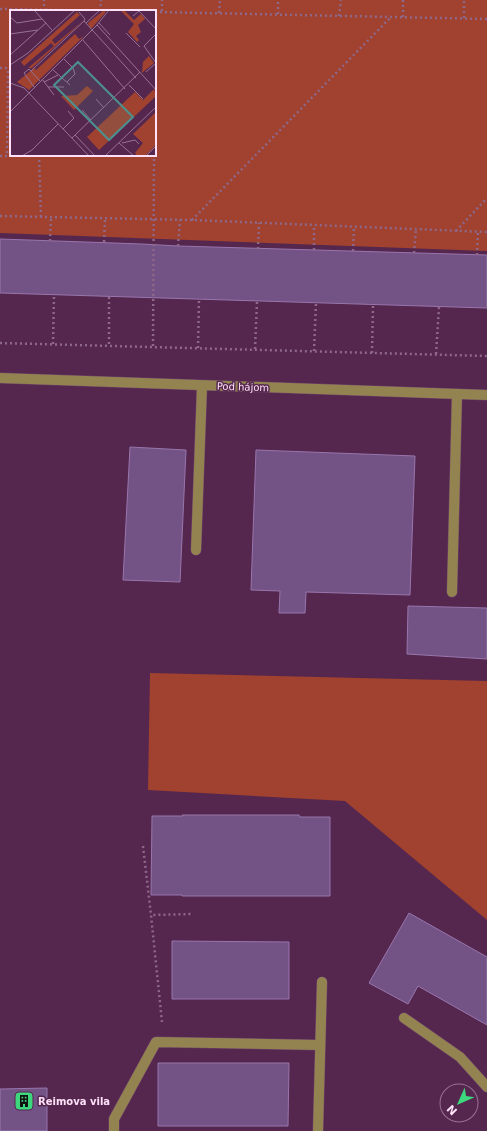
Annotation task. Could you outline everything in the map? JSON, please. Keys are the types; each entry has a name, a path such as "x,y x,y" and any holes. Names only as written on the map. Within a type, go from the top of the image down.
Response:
{"street":[{"name":"Pod hájom","path":"0,378 487,395"},
{"path":"196,550 202,386"},
{"path":"452,592 457,394"},
{"path":"318,1131 319,1044 322,982"},
{"path":"404,1018 460,1057 487,1087"},
{"path":"114,1131 114,1119 156,1042 319,1044"}],"path":[{"path":"0,9 44,10 44,0"},
{"path":"100,10 101,0"},
{"path":"162,0 162,12"},
{"path":"219,13 220,0"},
{"path":"278,0 278,14"},
{"path":"339,16 341,0"},
{"path":"403,0 403,17"},
{"path":"464,0 464,18"},
{"path":"156,12 487,19"},
{"path":"192,220 390,17"},
{"path":"0,68 10,70 7,156 0,156"},
{"path":"39,156 41,218"},
{"path":"153,347 154,156"},
{"path":"456,230 487,198"},
{"path":"0,216 192,220 487,232"},
{"path":"50,241 51,218"},
{"path":"104,242 105,219"},
{"path":"178,246 180,220"},
{"path":"258,248 259,223"},
{"path":"314,225 314,250"},
{"path":"353,251 354,227"},
{"path":"414,253 416,229"},
{"path":"477,255 478,232"},
{"path":"53,344 54,295"},
{"path":"109,297 109,346"},
{"path":"198,348 199,300"},
{"path":"255,350 257,302"},
{"path":"314,351 316,303"},
{"path":"372,353 373,305"},
{"path":"436,354 439,307"},
{"path":"0,343 487,356"},
{"path":"143,846 164,1042"},
{"path":"151,915 193,914"}],"shaded area":[{"path":"0,0 487,0 487,251 0,233"},
{"path":"150,673 487,681 487,920 345,801 148,790"}],"building":[{"path":"0,239 487,255 487,308 0,293"},
{"path":"130,447 186,450 180,582 123,580"},
{"path":"256,450 415,456 410,595 306,592 305,613 279,613 280,591 251,590"},
{"path":"408,606 487,608 487,659 407,654"},
{"path":"182,815 299,815 300,817 330,817 330,896 151,895 152,816 183,816"},
{"path":"409,913 487,957 487,1025 418,986 408,1004 369,983"},
{"path":"172,941 289,942 289,999 172,999"},
{"path":"158,1063 289,1063 288,1126 158,1126"},
{"name":"Reimova vila","path":"47,1088 47,1131 0,1131 0,1089"}],"place":[{"name":"Reimova vila","path":"24,1101"}]}
